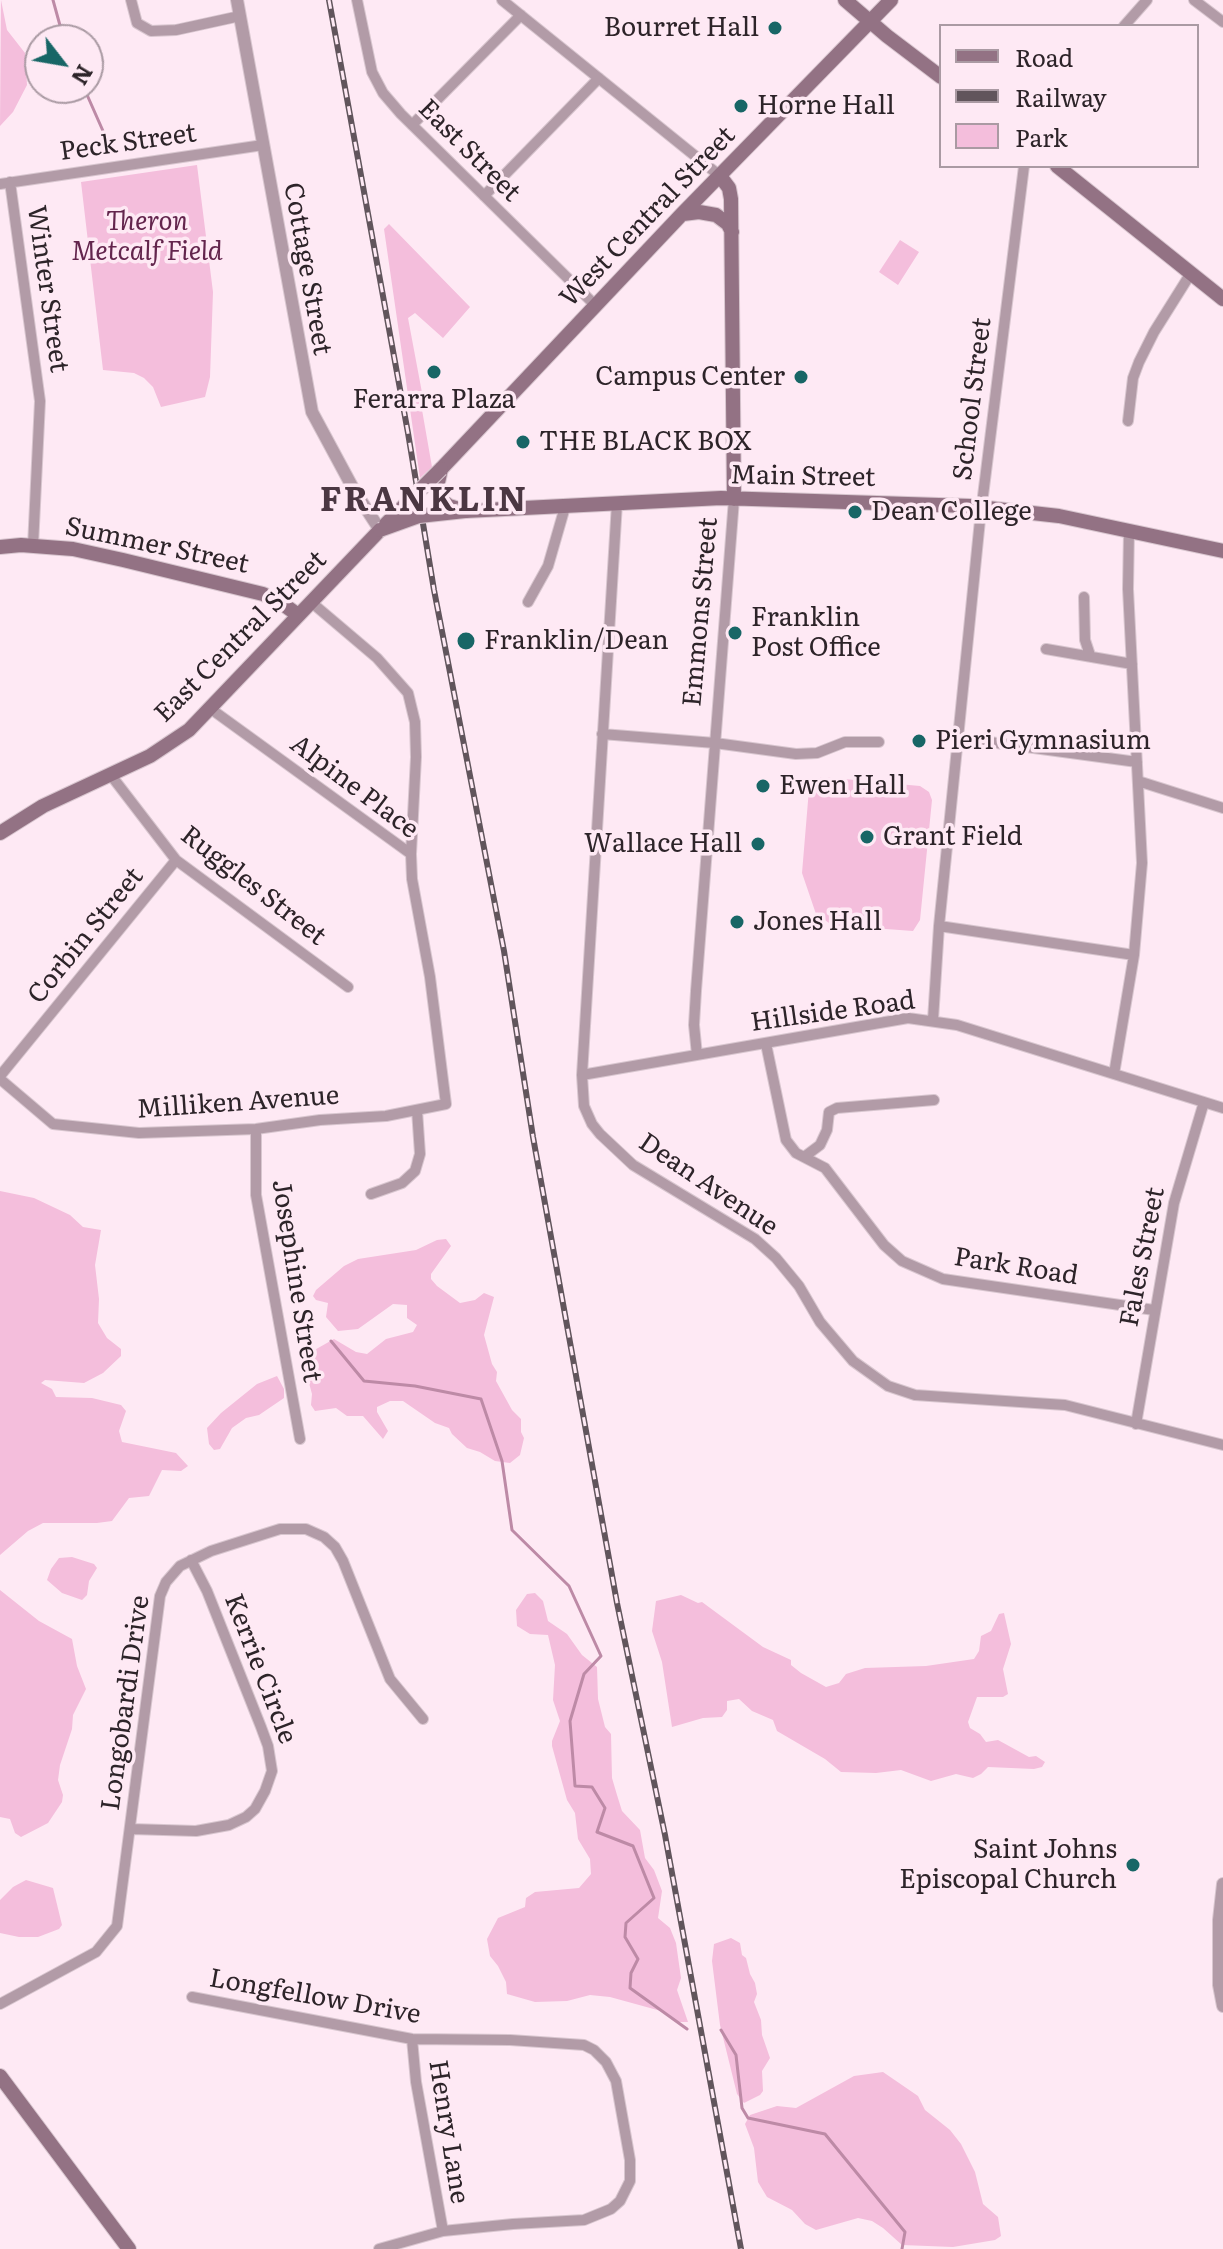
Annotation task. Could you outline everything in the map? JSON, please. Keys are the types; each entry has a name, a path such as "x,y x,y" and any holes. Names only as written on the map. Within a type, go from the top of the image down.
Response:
{"main road":[{"path":"845,0 939,75"},
{"name":"West Central Street","path":"380,530 891,0"},
{"path":"1060,168 1223,299"},
{"name":"Emmons Street","path":"720,176 730,193 732,232 734,499"},
{"path":"682,214 699,212 716,215 725,221 732,232"},
{"path":"441,469 437,487 440,499 451,507 465,511"},
{"name":"Main Street","path":"380,530 419,516 465,511 734,499 982,506 1059,516 1223,551"},
{"name":"East Central Street","path":"0,833 43,806 169,745 211,709 380,530"},
{"name":"Summer Street","path":"0,547 73,549 257,593 280,602 298,615"},
{"path":"0,2076 129,2249"}],"street":[{"path":"131,0 137,23 151,31 176,30 240,16"},
{"name":"Cottage Street","path":"237,0 312,412 350,483 380,530"},
{"name":"East Street","path":"357,0 375,80 412,125 596,306"},
{"path":"502,0 720,176"},
{"path":"1126,24 1147,0"},
{"path":"1194,0 1223,22"},
{"path":"412,125 521,15"},
{"path":"484,196 599,78"},
{"name":"Peck Street","path":"5,183 263,145"},
{"name":"School Street","path":"933,1020 939,926 982,506 1024,168"},
{"name":"Winter Street","path":"5,183 40,401 33,546"},
{"path":"1128,421 1133,378 1139,362 1191,273"},
{"name":"Emmons Street","path":"697,1055 694,1025 696,991 734,499"},
{"name":"Dean Avenue","path":"617,503 582,1075 584,1106 600,1134 633,1165 755,1239 799,1286 820,1322 853,1361 877,1379 915,1395 1065,1405 1223,1445"},
{"path":"528,602 548,566 565,507"},
{"path":"1114,1074 1134,955 1142,863 1128,589 1129,530"},
{"path":"1084,597 1085,640 1090,655"},
{"path":"311,602 377,658 408,693 415,722 416,757 411,854"},
{"path":"1046,649 1132,664"},
{"name":"Alpine Place","path":"211,709 411,854 412,879 430,977 446,1104"},
{"path":"602,734 715,743 796,754 817,753 845,742 879,742"},
{"path":"960,738 1137,762"},
{"name":"Ruggles Street","path":"110,774 176,860 348,987"},
{"path":"1138,781 1223,808"},
{"name":"Corbin Street","path":"0,1078 176,860"},
{"path":"939,926 1134,955"},
{"name":"Hillside Road","path":"582,1075 908,1018 957,1025 1223,1108"},
{"name":"Park Road","path":"766,1044 783,1132 796,1153 825,1168 884,1245 902,1261 943,1279 1154,1310"},
{"name":"Milliken Avenue","path":"0,1078 53,1124 139,1133 256,1129 320,1120 386,1116 446,1104"},
{"path":"804,1157 820,1145 827,1130 829,1112 837,1108 934,1100"},
{"name":"Fales Street","path":"1136,1424 1174,1203 1204,1102"},
{"path":"371,1194 402,1183 415,1171 420,1154 417,1110"},
{"name":"Josephine Street","path":"256,1129 256,1195 300,1439"},
{"name":"Longobardi Drive","path":"0,2004 96,1952 113,1933 120,1916 160,1596 172,1573 191,1560 280,1529 306,1529 324,1537 335,1547 348,1571 390,1679 423,1719"},
{"name":"Kerrie Circle","path":"131,1829 196,1831 229,1825 255,1809 272,1771 261,1727 207,1591 191,1560"},
{"path":"1223,1884 1219,1920 1219,1985 1223,2006"},
{"name":"Longfellow Drive","path":"192,1997 412,2039 584,2045 606,2062 616,2081 628,2143 630,2181 620,2201 603,2214 584,2220 443,2231 379,2249"},
{"name":"Henry Lane","path":"412,2039 416,2082 443,2231"}],"green space":[{"path":"1,0 7,30 24,52 24,91 13,112 0,126"},
{"name":"Theron Metcalf Field","path":"197,165 213,292 210,377 205,397 161,407 153,387 144,378 134,373 103,370 81,182"},
{"path":"389,224 470,307 443,338 415,313 408,318 432,467 420,478 384,229"},
{"path":"900,240 919,252 898,285 879,272"},
{"name":"Grant Field","path":"822,777 920,786 929,792 932,800 920,920 913,931 832,925 816,914 802,873 809,789 813,781"},
{"path":"0,1191 34,1198 70,1215 83,1227 101,1230 95,1265 98,1323 107,1338 121,1349 121,1356 103,1373 84,1383 45,1380 41,1383 52,1389 56,1397 92,1398 121,1405 126,1411 119,1431 122,1442 176,1453 188,1466 181,1471 162,1470 149,1496 129,1498 112,1521 43,1523 28,1531 0,1555"},
{"path":"446,1239 451,1246 431,1274 431,1279 460,1303 475,1300 484,1293 494,1297 484,1335 497,1372 496,1381 512,1410 521,1419 524,1438 520,1455 510,1463 495,1461 467,1448 449,1428 435,1423 403,1401 390,1401 377,1407 388,1431 383,1439 363,1416 347,1416 336,1408 315,1411 311,1405 312,1394 303,1361 311,1352 334,1339 356,1352 367,1354 386,1339 413,1332 417,1325 407,1318 407,1305 393,1304 358,1329 338,1331 326,1317 328,1303 313,1296 316,1290 344,1266 358,1259 416,1250"},
{"path":"277,1376 284,1389 284,1398 232,1428 220,1449 214,1450 209,1444 207,1428 257,1384"},
{"path":"72,1557 94,1564 97,1568 89,1581 87,1595 82,1600 62,1593 47,1580 59,1558"},
{"path":"0,1590 39,1621 72,1639 77,1666 86,1689 73,1715 72,1729 60,1765 58,1780 62,1802 48,1823 21,1837 15,1833 10,1819 0,1817"},
{"path":"535,1593 543,1601 548,1621 567,1634 582,1655 597,1667 598,1699 605,1727 611,1734 612,1778 622,1811 640,1830 645,1858 654,1870 662,1891 658,1918 670,1928 676,1943 681,1978 677,1990 688,2022 676,2022 661,2011 610,1997 590,1995 567,2001 535,2002 507,1994 506,1982 490,1956 487,1939 498,1918 525,1907 526,1898 535,1892 579,1888 591,1874 590,1859 578,1839 575,1813 567,1800 552,1746 560,1721 553,1700 555,1665 548,1635 530,1634 517,1626 516,1610 527,1594"},
{"path":"681,1595 702,1602 763,1647 791,1660 791,1665 801,1673 826,1687 839,1683 846,1674 865,1668 926,1666 974,1659 979,1651 981,1636 991,1631 999,1614 1004,1613 1011,1644 1003,1669 1008,1694 1003,1697 977,1697 968,1722 970,1728 986,1742 998,1740 1045,1762 1042,1767 1034,1769 988,1767 973,1778 956,1774 931,1781 901,1770 841,1772 777,1731 773,1720 752,1711 739,1699 727,1701 727,1710 722,1717 703,1718 672,1727 662,1662 652,1631 656,1601"},
{"path":"26,1880 53,1888 62,1925 59,1929 38,1937 0,1933 0,1900"},
{"path":"731,1938 740,1943 755,1983 757,1994 754,2002 770,2058 762,2071 763,2091 744,2103 737,2094 720,2025 712,1961 714,1944"},
{"path":"883,2072 918,2096 925,2110 950,2130 961,2144 975,2172 983,2204 998,2217 1001,2236 995,2240 953,2247 902,2245 872,2221 858,2218 816,2230 805,2224 792,2210 767,2197 758,2182 754,2148 745,2124 750,2115 777,2106 796,2108 854,2076"}],"waterway":[{"path":"53,0 60,24"},
{"path":"91,104 107,140"},
{"path":"331,1341 364,1381 415,1386 481,1399 502,1461 512,1530 569,1586 601,1656 584,1674 570,1721 575,1786 592,1787 605,1808 597,1832 633,1846 654,1898 626,1923 625,1937 638,1959 631,1973 630,1988 687,2029"},
{"path":"721,2030 736,2055 742,2108 748,2118 825,2134 905,2232 902,2249"}],"railway":[{"path":"329,0 434,590 504,951 533,1137 617,1603 665,1835 741,2249"}],"place":[{"name":"Bourret Hall","path":"775,28"},
{"name":"Horne Hall","path":"741,106"},
{"name":"Ferarra Plaza","path":"434,372"},
{"name":"Campus Center","path":"801,377"},
{"name":"THE BLACK BOX","path":"523,442"},
{"name":"Dean College","path":"855,512"},
{"name":"Franklin Post Office","path":"735,633"},
{"name":"Franklin/Dean","path":"466,641"},
{"name":"Pieri Gymnasium","path":"919,741"},
{"name":"Ewen Hall","path":"763,786"},
{"name":"Grant Field","path":"867,837"},
{"name":"Wallace Hall","path":"758,844"},
{"name":"Jones Hall","path":"737,922"},
{"name":"Saint Johns Episcopal Church","path":"1133,1865"}],"district":[{"name":"FRANKLIN","path":"424,501"}]}
